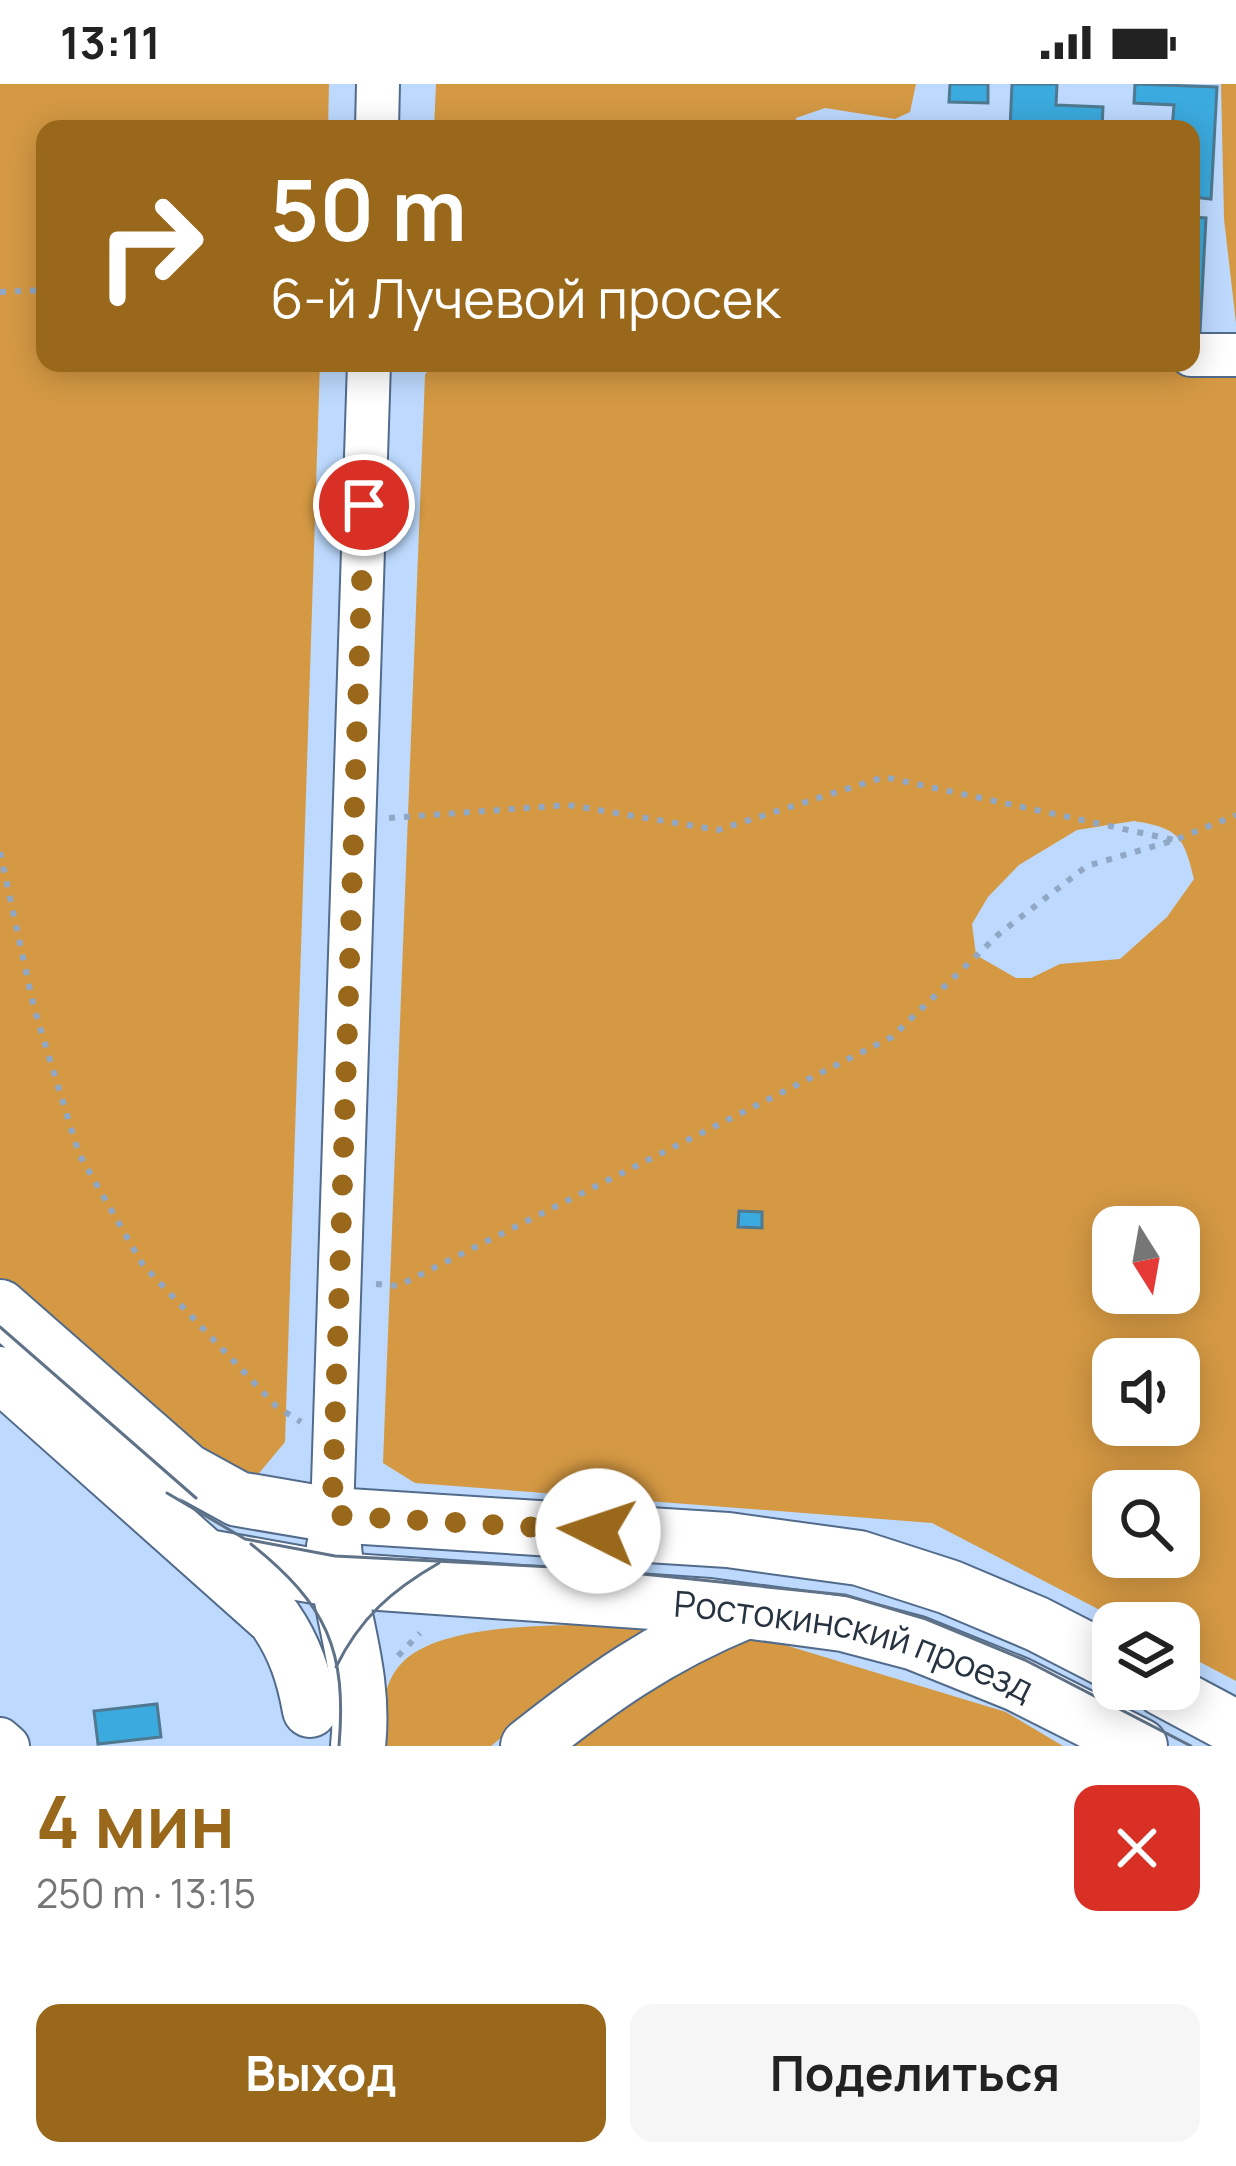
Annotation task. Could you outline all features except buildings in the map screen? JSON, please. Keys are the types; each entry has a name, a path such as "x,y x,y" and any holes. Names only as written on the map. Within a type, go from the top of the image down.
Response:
{"main road":[{"name":"Ростокинский проезд","path":"0,1307 187,1471 238,1499 332,1515 728,1540 859,1558 949,1587 1092,1652"},
{"path":"0,1374 275,1619 291,1642 308,1728"},
{"path":"332,1515 337,1580 359,1671 358,1746"},
{"name":"Ростокинский проезд","path":"208,1557 337,1580 749,1610 843,1624 915,1643 1017,1684 1140,1746"},
{"path":"308,1728 337,1580"},
{"path":"528,1746 661,1650 749,1610"},
{"path":"1200,1709 1236,1728"}],"street":[{"path":"376,120 378,84"},
{"path":"1200,355 1236,356"},
{"path":"332,1515 369,372"}],"path":[{"path":"0,292 36,290"},
{"path":"385,818 568,805 718,830 884,776 1175,840"},
{"path":"372,1283 398,1286 892,1037 1000,934 1088,866 1175,840 1236,815"},
{"path":"0,852 34,1008 80,1154 143,1265 276,1406 334,1445"}],"shaded area":[{"path":"0,84 329,84 328,120 36,120 36,372 320,372 285,1442 255,1478 198,1452 0,1278"},
{"path":"436,84 916,84 910,112 895,119 825,108 796,120 434,120"},
{"path":"1221,84 1236,84 1236,323 1224,219"},
{"path":"1236,370 1236,1681 1200,1662 1200,1602 1092,1602 1092,1606 932,1523 415,1483 383,1463 427,372","holes":["1134,821 1177,836 1194,879 1167,917 1120,959 1060,964 1031,978 1016,978 976,955 972,924 988,897 1019,865 1077,830"]},
{"path":"516,1627 663,1628 568,1684 491,1746 379,1746 389,1683 400,1665 420,1650 447,1639"},
{"path":"719,1639 775,1642 1006,1712 1063,1746 559,1746"}],"tram line":[{"path":"0,1327 196,1498"},
{"path":"167,1493 245,1539 335,1556 594,1569 845,1595 926,1619 1025,1660 1191,1746"},
{"path":"251,1544 298,1588 326,1632 339,1683 339,1746"},
{"path":"336,1667 379,1607 439,1563"}],"route":[{"path":"364,505 332,1515 598,1531"}]}
